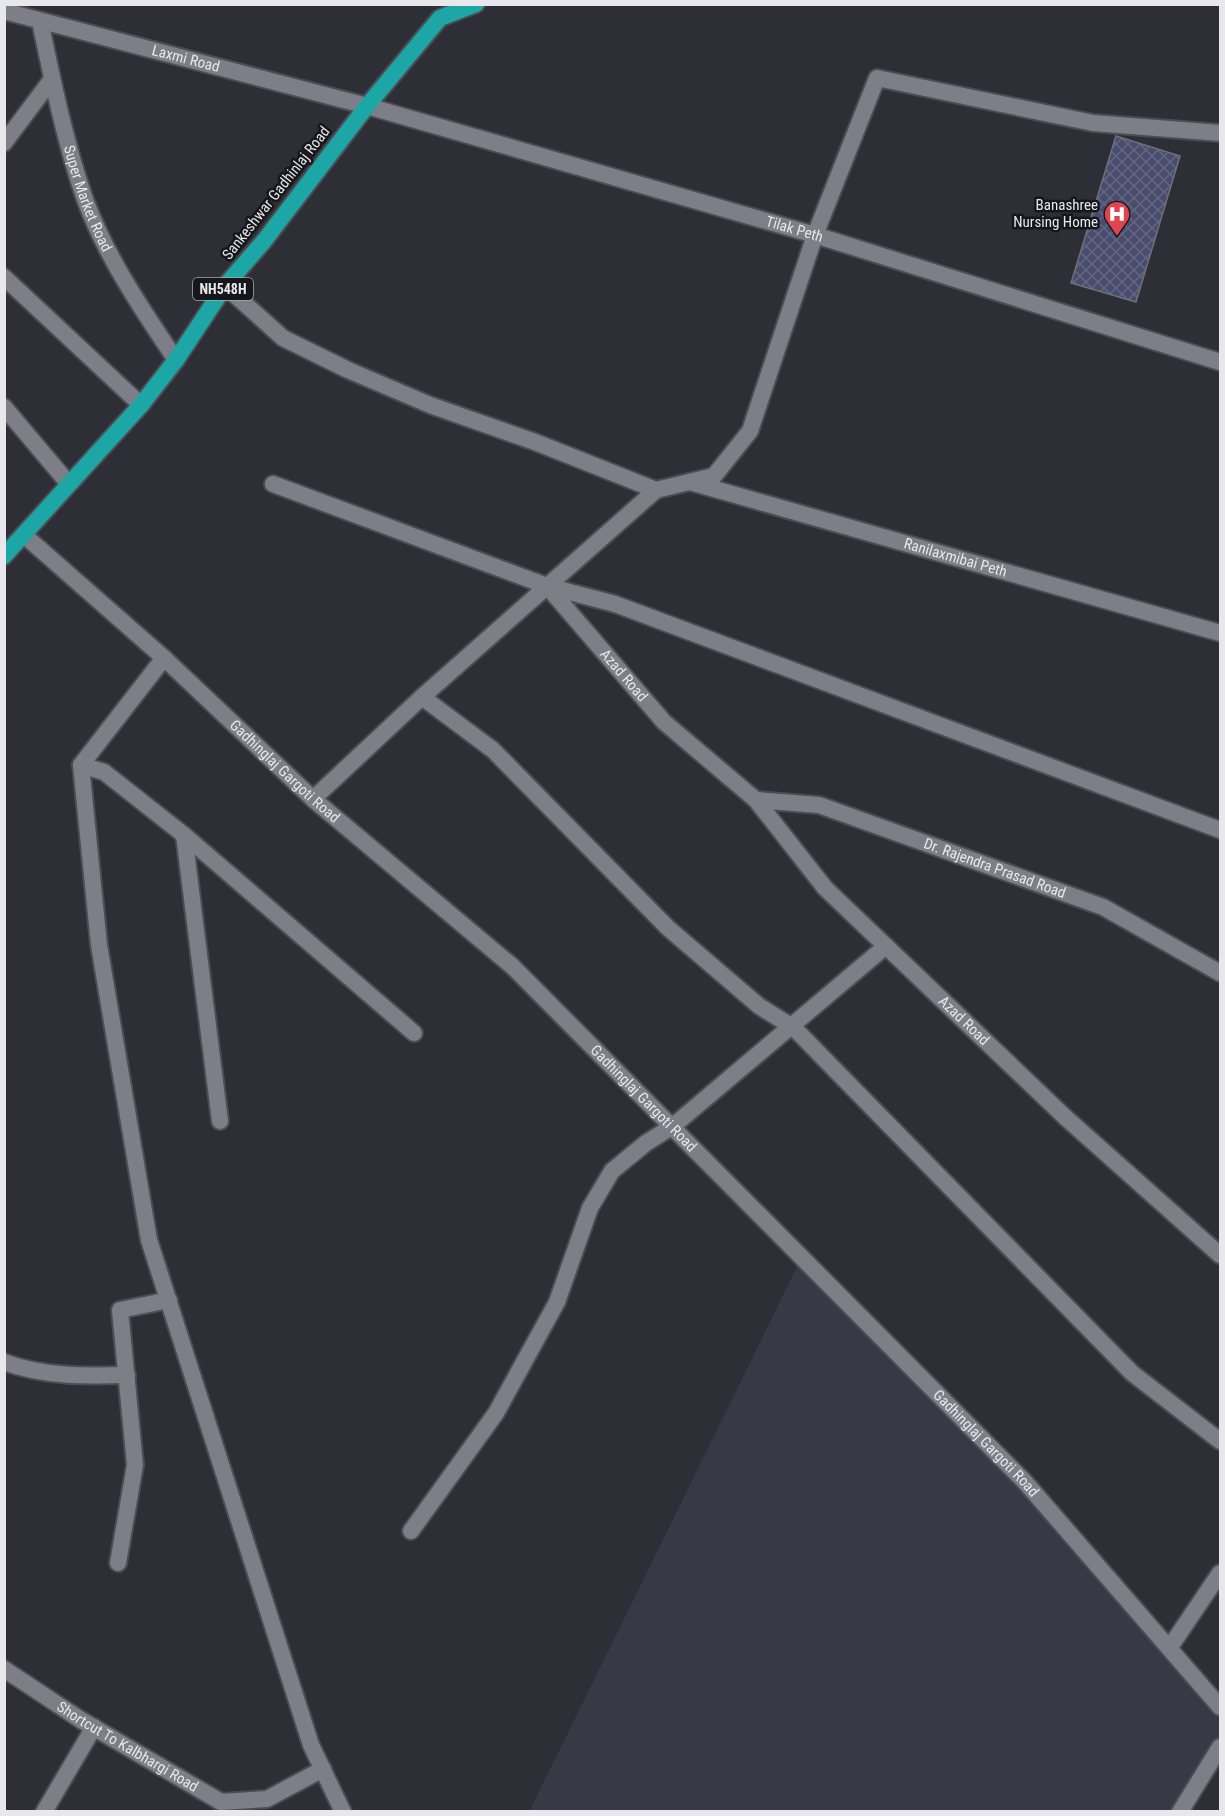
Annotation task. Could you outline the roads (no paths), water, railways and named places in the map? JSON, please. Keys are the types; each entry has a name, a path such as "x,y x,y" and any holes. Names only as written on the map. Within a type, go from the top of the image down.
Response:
{"highway":[{"name":"Sankeshwar Gadhinlaj Road","path":"4,556 141,405 176,360 225,286 264,241 367,106 440,18 476,4"}],"street":[{"name":"Laxmi Road","path":"11,10 40,21 367,106"},
{"name":"Super Market Road","path":"40,21 52,79 87,202 132,294 176,360"},
{"path":"313,799 422,697 656,490 714,476 750,431 815,235 878,78 947,90 1093,123 1221,133"},
{"path":"4,144 52,79"},
{"name":"Tilak Peth","path":"367,106 815,235 1221,362"},
{"path":"4,277 141,405"},
{"path":"225,286 283,338 348,370 430,405 535,442 656,490"},
{"path":"4,407 69,484"},
{"name":"Ranilaxmibai Peth","path":"690,482 1221,633"},
{"path":"273,484 547,586 615,604 1221,830"},
{"name":"Gadhinglaj Gargoti Road","path":"24,534 164,658 313,799 512,966 1025,1482 1221,1707"},
{"name":"Azad Road","path":"547,586 664,722 756,800 825,888 1065,1117 1221,1255"},
{"path":"164,658 81,765 99,945 149,1240 311,1745 343,1812"},
{"path":"422,697 493,750 668,928 759,1006 792,1026 1132,1373 1221,1441"},
{"path":"81,765 104,772 184,835 414,1033"},
{"name":"Dr. Rajendra Prasad Road","path":"756,800 819,805 1103,907 1221,973"},
{"path":"184,835 220,1121"},
{"path":"411,1531 501,1403 557,1302 590,1208 612,1170 646,1143 673,1126 886,946"},
{"path":"118,1563 135,1465 120,1310 169,1300"},
{"path":"4,1362 20,1368 73,1376 127,1375"},
{"path":"1170,1647 1221,1573"},
{"name":"Shortcut To Kalbhargi Road","path":"4,1669 94,1727 221,1802 267,1799 322,1769"},
{"path":"44,1812 94,1727"},
{"path":"1180,1812 1221,1747"}],"place":[{"name":"Banashree Nursing Home","path":"1117,237"}]}
